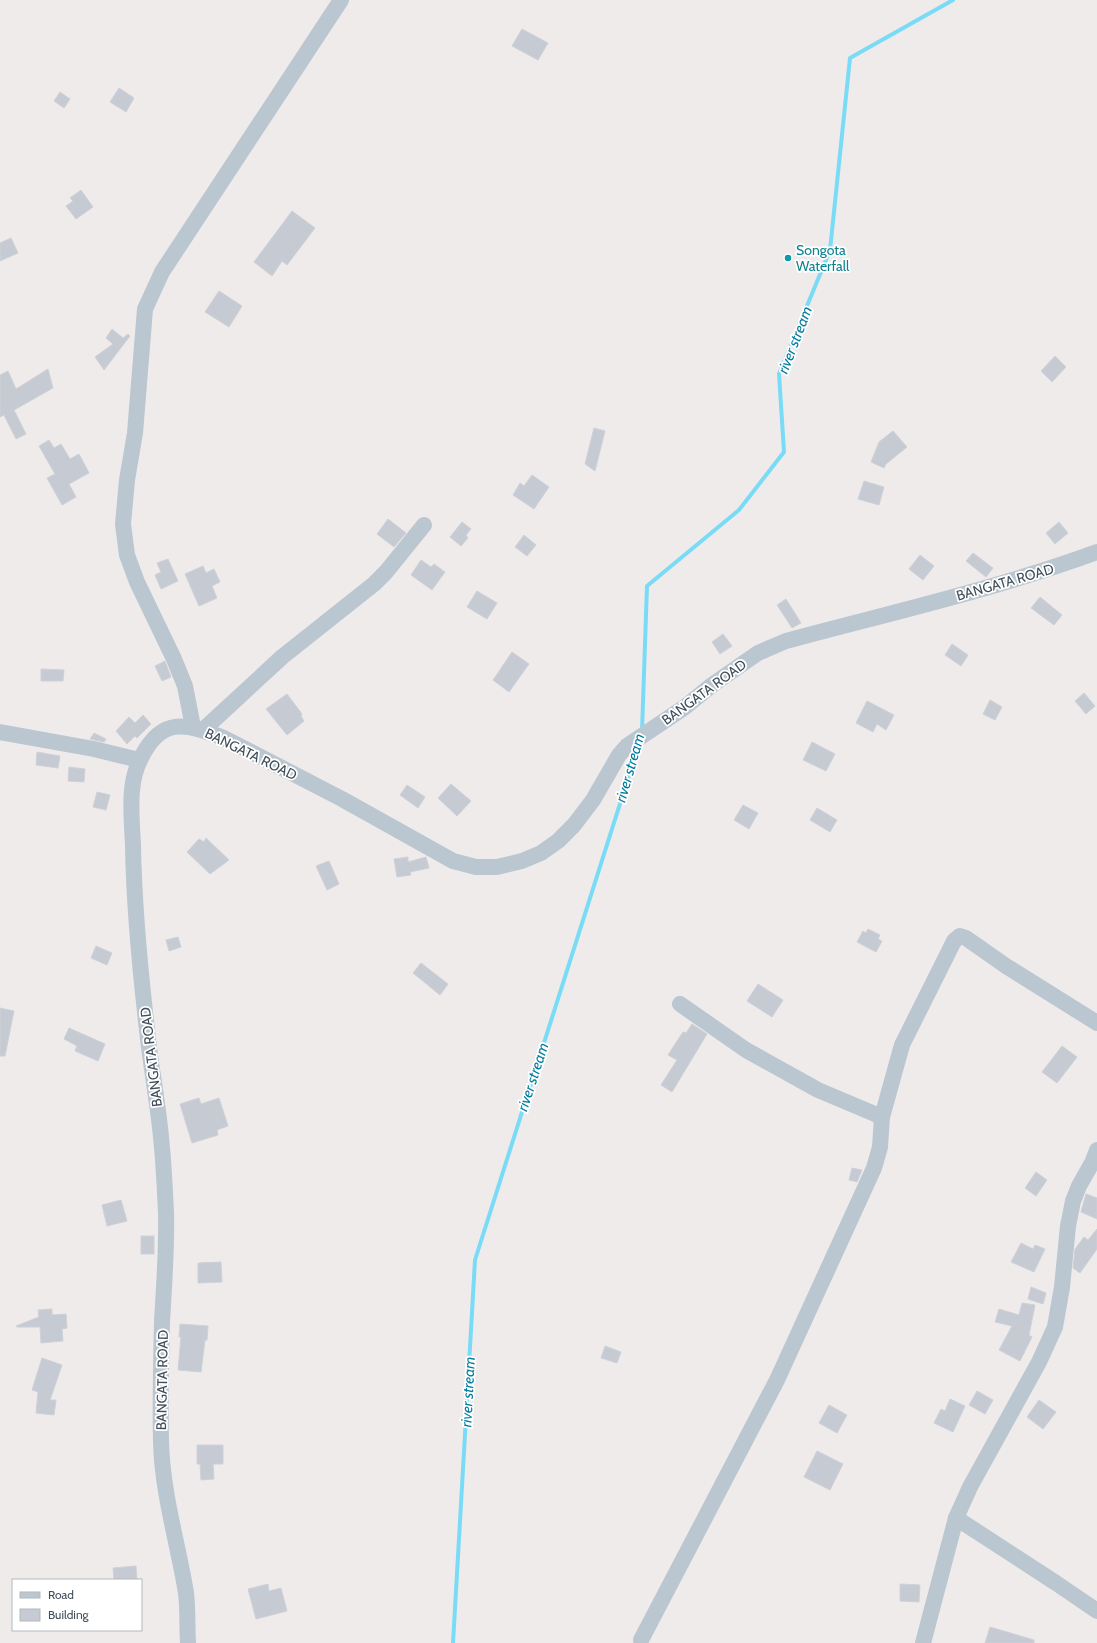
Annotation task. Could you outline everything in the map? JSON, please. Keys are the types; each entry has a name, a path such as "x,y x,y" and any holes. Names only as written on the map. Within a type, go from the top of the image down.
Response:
{"street":[{"path":"341,0 162,272 145,310 135,433 126,487 123,524 127,555 140,588 174,659 185,686 198,728 282,657 378,580 424,525"},
{"name":"BANGATA ROAD","path":"188,1643 186,1596 166,1486 161,1444 160,1394 166,1214 162,1146 147,1030 134,903 132,811 133,780 139,760 151,742 160,733 178,725 198,728 224,738 342,799 453,861 476,867 497,867 522,861 541,853 558,841 574,825 593,800 622,750 685,707 731,671 765,650 786,641 1005,583 1048,570 1097,552"},
{"path":"0,732 94,749 139,760"},
{"path":"641,1640 777,1380 874,1168 880,1147 882,1117 902,1045 954,941 960,936 966,938 1013,970 1097,1023"},
{"path":"680,1004 746,1050 818,1090 882,1117"},
{"path":"923,1643 956,1518 970,1487 1039,1362 1055,1327 1062,1287 1068,1226 1073,1201 1097,1150"},
{"path":"956,1518 1097,1611"}],"building":[{"path":"522,29 548,43 538,60 512,46"},
{"path":"119,88 134,98 126,112 110,102"},
{"path":"60,92 70,99 64,108 54,101"},
{"path":"81,190 93,207 76,219 66,206 73,201 70,198"},
{"path":"292,211 315,228 287,265 282,261 272,276 254,262"},
{"path":"11,238 18,253 0,261 0,243"},
{"path":"219,291 242,306 229,327 205,312"},
{"path":"112,329 123,338 128,334 130,336 104,370 95,357 113,344 106,338"},
{"path":"1055,356 1066,367 1052,382 1041,371"},
{"path":"48,369 53,388 14,410 26,434 16,439 4,415 0,417 0,375 8,371 16,389"},
{"path":"594,428 605,431 595,471 585,464"},
{"path":"893,431 907,447 886,464 884,468 871,462 879,442"},
{"path":"49,440 54,448 61,444 70,459 79,454 89,473 69,484 76,497 62,505 47,478 55,474 39,446"},
{"path":"532,475 549,487 534,509 513,495 520,483 524,486"},
{"path":"864,481 884,487 879,505 858,499"},
{"path":"388,519 406,533 394,547 377,534"},
{"path":"462,522 471,529 466,535 468,538 461,546 450,537"},
{"path":"1059,522 1068,533 1055,544 1046,533"},
{"path":"524,535 536,545 527,556 515,547"},
{"path":"973,553 993,568 986,577 966,561"},
{"path":"920,555 934,566 923,580 909,569"},
{"path":"168,559 178,581 161,589 155,575 161,572 157,563"},
{"path":"421,560 431,567 434,564 445,572 432,590 411,575"},
{"path":"203,566 206,573 214,569 220,582 212,586 217,598 199,606 185,574"},
{"path":"477,591 497,603 487,619 467,607"},
{"path":"1040,597 1062,615 1054,625 1031,608"},
{"path":"786,599 801,623 792,628 777,605"},
{"path":"723,634 732,646 720,654 712,642"},
{"path":"952,644 968,655 961,666 945,655"},
{"path":"512,652 529,664 509,692 493,680"},
{"path":"165,661 171,677 162,681 155,666"},
{"path":"41,669 64,670 63,681 41,681"},
{"path":"1084,693 1095,706 1086,714 1075,701"},
{"path":"287,694 302,714 301,716 304,721 287,735 266,709"},
{"path":"990,700 1002,707 995,720 983,714"},
{"path":"867,701 894,715 886,730 877,724 873,732 856,723"},
{"path":"143,715 151,724 137,738 135,736 127,744 116,731 129,717 135,723"},
{"path":"94,733 106,739 104,742 90,739"},
{"path":"812,742 835,754 826,771 803,760"},
{"path":"37,752 60,756 58,768 36,765"},
{"path":"69,767 85,769 84,782 68,781"},
{"path":"451,784 471,801 457,816 438,798"},
{"path":"407,785 425,797 418,808 400,795"},
{"path":"97,792 110,795 106,810 93,807"},
{"path":"743,805 758,813 749,829 734,820"},
{"path":"817,808 837,820 830,832 810,820"},
{"path":"206,838 229,860 210,874 187,852 199,839 204,842"},
{"path":"408,857 408,862 426,857 429,868 410,872 411,875 397,877 394,859"},
{"path":"329,861 339,884 327,890 316,866"},
{"path":"868,929 880,935 878,939 882,941 876,952 857,942 863,931 866,933"},
{"path":"178,937 181,947 169,951 166,940"},
{"path":"96,946 112,953 107,965 91,958"},
{"path":"421,963 448,984 440,995 413,973"},
{"path":"758,984 783,1000 772,1017 747,1001"},
{"path":"0,1008 14,1011 5,1056 0,1056"},
{"path":"692,1024 707,1034 672,1092 661,1085 677,1060 668,1055 683,1032 686,1033"},
{"path":"69,1028 105,1044 98,1061 75,1051 77,1046 64,1039"},
{"path":"1062,1046 1077,1057 1057,1083 1042,1072"},
{"path":"199,1098 201,1104 219,1098 228,1126 217,1130 218,1135 192,1143 180,1104"},
{"path":"852,1168 862,1170 857,1182 849,1180"},
{"path":"1036,1172 1047,1180 1036,1196 1025,1188"},
{"path":"1086,1194 1097,1198 1097,1219 1081,1212"},
{"path":"121,1200 127,1221 107,1226 102,1205"},
{"path":"1097,1229 1097,1249 1080,1273 1073,1268 1075,1249 1084,1237 1088,1240"},
{"path":"141,1236 154,1236 154,1254 141,1254"},
{"path":"1021,1243 1033,1249 1035,1245 1045,1249 1034,1272 1011,1262"},
{"path":"221,1262 222,1282 198,1283 198,1263"},
{"path":"1031,1287 1046,1293 1043,1304 1028,1299"},
{"path":"1022,1303 1035,1305 1029,1335 1032,1337 1020,1361 999,1350 1012,1326 995,1322 999,1309 1019,1315"},
{"path":"52,1309 52,1315 66,1314 67,1328 62,1329 63,1341 41,1343 40,1327 16,1326 39,1317 38,1310"},
{"path":"180,1324 208,1326 201,1372 178,1370 181,1337 179,1337"},
{"path":"605,1346 621,1352 617,1363 601,1358"},
{"path":"42,1358 62,1365 50,1400 56,1400 54,1415 36,1413 38,1392 32,1390"},
{"path":"977,1391 993,1400 985,1414 969,1405"},
{"path":"950,1399 965,1406 953,1432 934,1423 941,1409 945,1411"},
{"path":"1039,1400 1056,1412 1043,1429 1027,1417"},
{"path":"829,1405 847,1415 837,1433 819,1423"},
{"path":"197,1445 223,1445 223,1464 213,1464 214,1479 201,1480 200,1464 197,1464"},
{"path":"817,1451 843,1464 830,1490 804,1477"},
{"path":"136,1566 137,1579 114,1579 113,1568"},
{"path":"268,1584 269,1591 281,1588 287,1611 256,1619 248,1589"},
{"path":"900,1584 920,1585 919,1602 900,1601"},
{"path":"990,1627 1034,1640 1034,1643 985,1643"}],"waterway":[{"name":"river stream","path":"642,731 647,586 739,510 784,452 779,374 830,250 850,58 953,0"},
{"name":"river stream","path":"453,1643 475,1260 639,744"}],"place":[{"name":"Songota Waterfall","path":"788,258"}]}
